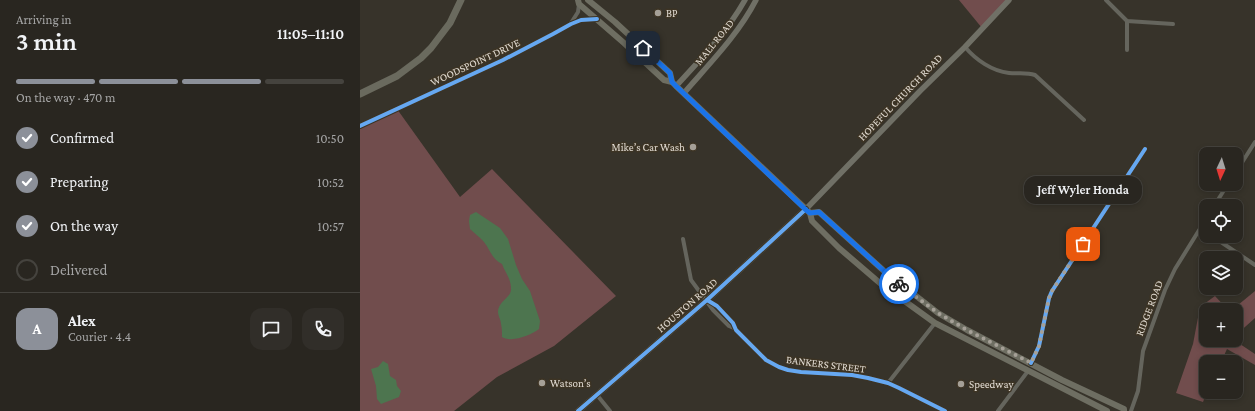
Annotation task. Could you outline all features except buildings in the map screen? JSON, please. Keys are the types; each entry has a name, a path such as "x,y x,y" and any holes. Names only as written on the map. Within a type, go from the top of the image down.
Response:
{"highway":[{"path":"360,94 397,76 431,48 450,23 461,0"}],"main road":[{"path":"590,0 670,73 674,84"},
{"name":"MALL ROAD","path":"674,84 712,46 735,17 745,0"},
{"name":"MALL ROAD","path":"684,93 727,44 743,22 756,0"},
{"name":"HOPEFUL CHURCH ROAD","path":"808,211 920,91 1010,0"},
{"path":"579,2 664,80 674,84 684,93 808,211 812,221 839,248 880,284 934,323 1107,411"},
{"path":"808,211 819,212 884,271 938,313 1062,380 1124,409 1124,411"},
{"name":"HOUSTON ROAD","path":"578,411 808,211"}],"street":[{"path":"1109,1 1127,20 1173,24"},
{"path":"571,24 578,12 579,2"},
{"name":"WOODSPOINT DRIVE","path":"360,126 503,60 571,24 588,18 597,19"},
{"path":"1127,20 1127,50"},
{"path":"965,47 977,59 997,70 1007,73 1035,75 1084,120"},
{"path":"1243,161 1255,142"},
{"path":"1031,363 1039,346 1049,298 1052,291 1144,149"},
{"name":"RIDGE ROAD","path":"1131,411 1138,391 1144,351 1164,290 1199,230"},
{"name":"BANKERS STREET","path":"683,238 691,280 707,300 718,306 733,323 736,330 766,360 788,370 857,376 888,383 945,411"},
{"path":"1222,243 1255,265"},
{"path":"888,383 934,323"},
{"path":"998,411 1028,371"},
{"path":"597,395 610,411"}],"shaded area":[{"path":"959,0 1009,0 982,28"},
{"path":"397,109 460,197 492,169 616,296 554,346 497,377 454,411 360,411 360,126"},
{"path":"476,212 500,228 508,239 516,265 522,279 530,291 540,321 539,329 531,334 516,339 506,339 502,337 501,322 498,314 499,308 511,291 511,285 502,264 493,257 482,240 470,229 470,215"},
{"path":"1255,291 1255,318 1243,329 1243,303 1240,303"},
{"path":"1215,296 1222,303 1205,303"},
{"path":"1199,312 1199,347 1243,346 1255,354 1255,365 1243,358 1243,355 1238,355 1227,349 1224,355 1199,355 1199,399 1204,399 1203,402 1176,393 1193,344"},
{"path":"383,361 388,364 390,376 396,380 397,386 401,391 399,397 381,404 377,399 376,386 371,369 378,367"}],"cycle path":[{"path":"360,126 503,60 571,24 581,20 597,19"},
{"path":"1031,363 1039,346 1049,298 1052,291 1145,149"},
{"path":"578,411 707,300 806,209"},
{"path":"707,300 717,306 733,323 736,330 766,360 779,367 801,372 852,375 888,383 945,411"}],"way so far":[{"path":"899,284 938,313 967,330 1031,363 1042,337 1049,298 1052,291 1083,244"}],"place":[{"name":"BP","path":"658,13"},
{"name":"Mike’s Car Wash","path":"693,147"},
{"name":"Jeff Wyler Honda","path":"1083,244"},
{"name":"Watson’s","path":"542,383"},
{"name":"Speedway","path":"961,384"}],"route":[{"path":"643,48 670,73 672,82 676,86 806,210 810,213 819,212 899,284"}]}
